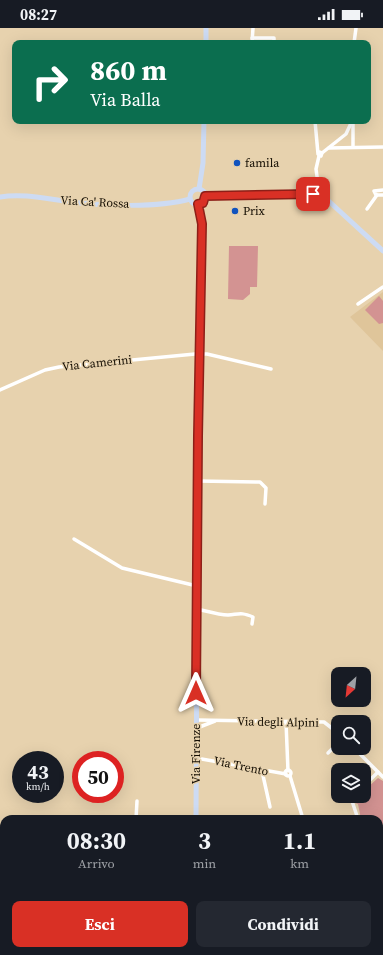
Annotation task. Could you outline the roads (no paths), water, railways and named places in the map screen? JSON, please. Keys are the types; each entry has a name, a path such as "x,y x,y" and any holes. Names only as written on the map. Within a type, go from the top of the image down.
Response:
{"main road":[{"path":"206,28 206,40"},
{"path":"199,189 203,163 204,124"},
{"path":"199,189 205,196 203,203 198,204 194,203 190,199 192,192 199,189"},
{"path":"205,196 319,193 383,252"},
{"name":"Via Ca' Rossa","path":"0,197 24,196 110,205 171,202 190,199"},
{"name":"Via Firenze","path":"196,815 199,354 202,224 198,204"}],"street":[{"path":"253,28 252,38 274,38 274,40"},
{"path":"354,40 356,28"},
{"path":"315,124 316,144 320,154 316,169 319,193"},
{"path":"320,154 338,141 348,131 351,124"},
{"path":"352,124 353,146"},
{"path":"348,131 351,133 353,140"},
{"path":"338,141 339,144 343,146"},
{"path":"329,148 343,146 383,147"},
{"path":"377,195 374,193 376,190 383,190"},
{"path":"377,195 383,195"},
{"path":"367,209 377,195"},
{"path":"358,304 383,286"},
{"path":"199,354 207,354 271,369"},
{"name":"Via Camerini","path":"0,390 44,370 59,367 199,354"},
{"path":"198,481 260,482 266,488 265,504"},
{"path":"74,539 122,568 197,586"},
{"path":"197,610 229,615 236,612 244,613 253,617 252,624"},
{"name":"Via degli Alpini","path":"197,720 324,722 331,728"},
{"name":"Via degli Alpini","path":"196,728 215,721"},
{"name":"Via Trento","path":"196,758 288,775 286,722"},
{"path":"328,753 331,750"},
{"path":"361,755 383,776"},
{"path":"262,771 270,807"},
{"path":"371,779 378,772"},
{"path":"288,775 302,815"},
{"path":"136,815 137,801"},
{"path":"353,803 357,815"}],"place":[{"name":"famila","path":"237,163"},
{"name":"Prix","path":"235,211"}]}
